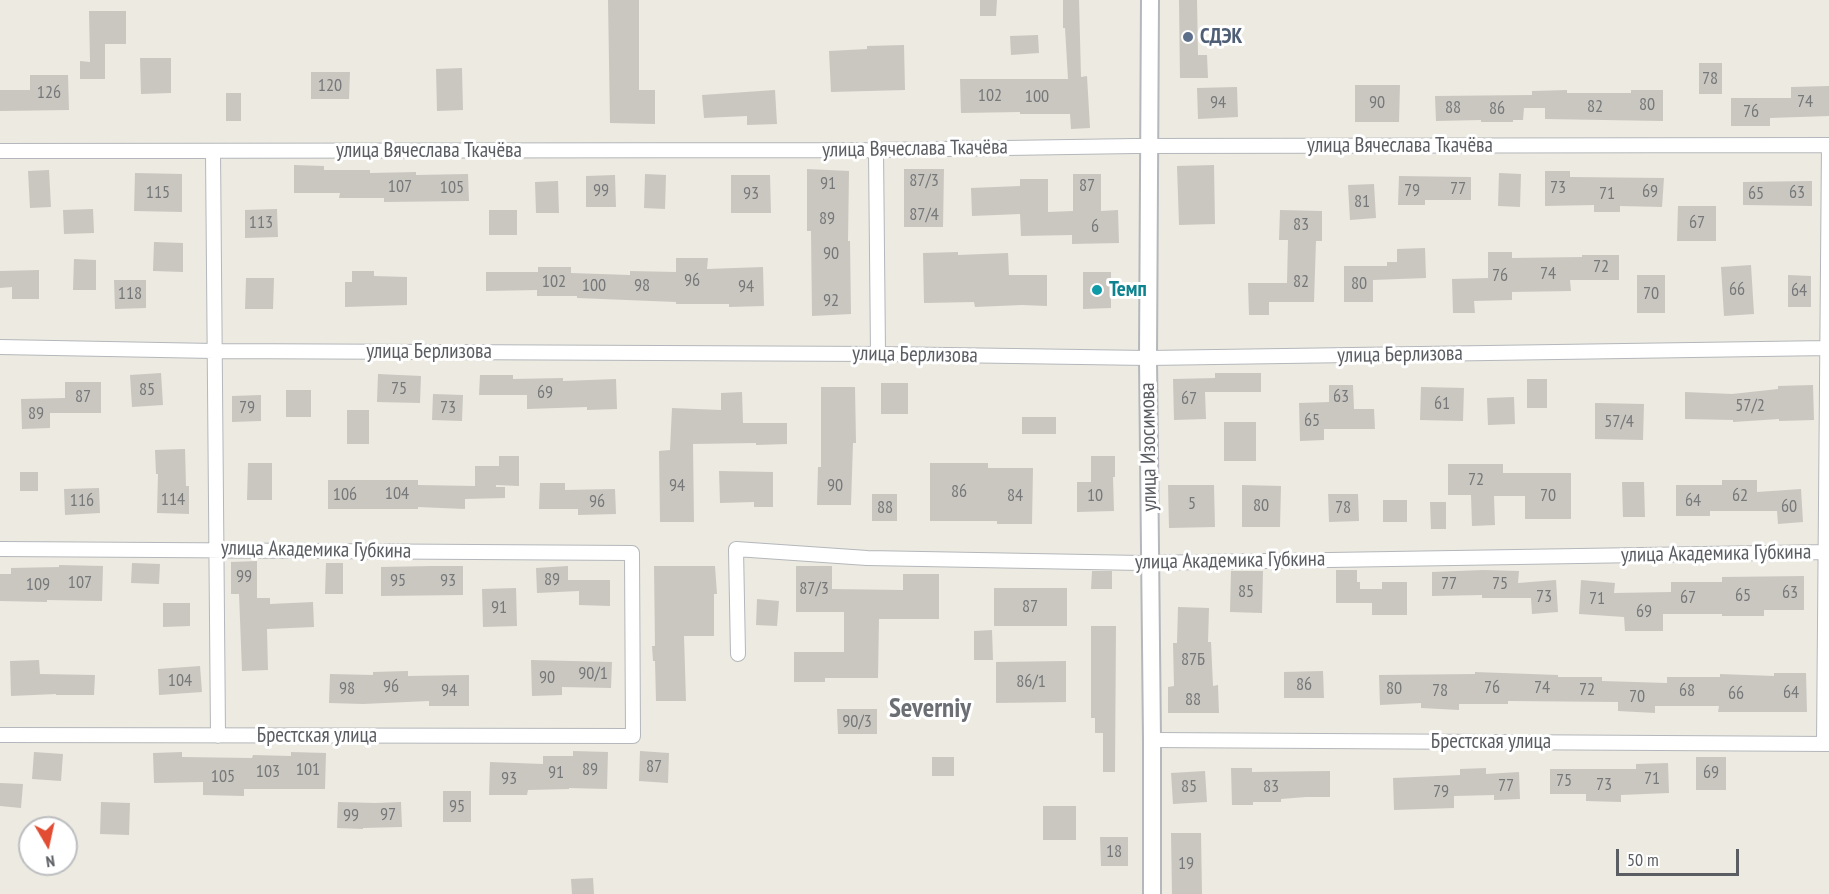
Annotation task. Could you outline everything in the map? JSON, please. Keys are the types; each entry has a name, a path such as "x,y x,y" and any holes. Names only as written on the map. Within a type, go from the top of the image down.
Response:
{"street":[{"name":"улица Изосимова","path":"1150,0 1151,146 1148,358 1152,894"},
{"name":"улица Вячеслава Ткачёва","path":"0,151 876,150 1151,146 1829,145"},
{"path":"1827,744 1829,145"},
{"path":"876,150 878,354"},
{"path":"213,152 218,736"},
{"name":"улица Берлизова","path":"0,347 214,351 878,354 1148,358 1829,348"},
{"name":"улица Академика Губкина","path":"0,549 632,553 633,736"},
{"name":"улица Академика Губкина","path":"738,654 736,549 867,558 1150,562 1827,552"},
{"name":"Брестская улица","path":"0,735 633,736"},
{"name":"Брестская улица","path":"1152,740 1827,744"}],"building":[{"path":"608,0 639,0 639,90 655,90 655,124 610,123"},
{"path":"980,0 997,0 996,16 980,16"},
{"path":"1063,0 1079,0 1081,77 1087,76 1090,128 1071,129 1070,114 961,113 960,79 1068,79"},
{"path":"1179,0 1197,0 1198,55 1207,55 1208,78 1180,78"},
{"path":"89,11 126,11 126,44 105,44 105,79 80,79 80,61 90,62"},
{"path":"1038,35 1039,53 1011,55 1010,36"},
{"path":"904,45 905,90 831,92 829,51 867,49 867,46"},
{"path":"140,58 171,58 171,93 141,94"},
{"path":"1699,63 1722,63 1722,94 1699,94"},
{"path":"462,68 463,110 437,111 436,69"},
{"path":"311,72 350,72 349,99 311,99"},
{"path":"30,75 68,75 69,110 0,111 0,90 30,90"},
{"path":"1355,85 1400,85 1399,122 1355,122"},
{"path":"1829,86 1829,116 1770,118 1770,126 1731,126 1731,98 1791,98 1791,87"},
{"path":"1237,87 1238,117 1198,119 1197,88"},
{"path":"775,90 777,124 747,125 747,116 704,118 702,95"},
{"path":"1567,90 1567,93 1631,93 1631,90 1663,90 1663,121 1545,119 1545,108 1524,108 1523,120 1513,120 1513,122 1436,121 1435,96 1532,95 1532,91"},
{"path":"226,93 241,93 241,121 226,121"},
{"path":"294,165 324,166 324,170 370,170 370,173 468,174 469,201 384,202 384,198 339,198 340,193 294,193"},
{"path":"1214,165 1215,224 1179,225 1177,166"},
{"path":"807,169 849,171 848,241 850,241 851,314 812,316 811,231 807,231"},
{"path":"904,169 944,169 943,227 904,227"},
{"path":"49,170 51,207 30,208 28,171"},
{"path":"1545,171 1570,171 1570,177 1664,178 1662,207 1620,206 1620,212 1594,212 1594,205 1545,206"},
{"path":"135,173 182,174 182,212 134,211"},
{"path":"1499,173 1521,174 1520,207 1498,206"},
{"path":"645,174 666,175 665,209 644,208"},
{"path":"1073,174 1101,174 1101,211 1118,210 1119,243 1072,244 1072,235 1021,236 1020,214 972,216 971,188 1020,186 1020,179 1048,179 1048,212 1073,211"},
{"path":"615,175 616,207 586,207 586,176"},
{"path":"731,175 770,175 771,213 731,213"},
{"path":"1399,176 1471,177 1471,200 1425,200 1425,205 1398,205"},
{"path":"558,181 559,213 536,213 535,182"},
{"path":"1812,181 1812,206 1743,205 1743,182"},
{"path":"1374,184 1376,218 1350,220 1348,185"},
{"path":"1678,206 1716,206 1716,241 1677,241"},
{"path":"93,209 94,233 64,234 63,210"},
{"path":"277,209 278,237 245,238 245,210"},
{"path":"489,210 517,210 517,235 489,235"},
{"path":"1280,210 1322,211 1322,241 1316,241 1314,302 1269,302 1269,315 1249,315 1248,283 1287,283 1288,240 1279,240"},
{"path":"154,242 183,243 183,272 153,271"},
{"path":"1425,248 1426,278 1373,280 1373,302 1344,302 1344,266 1387,266 1387,262 1397,262 1397,249"},
{"path":"958,252 958,255 1008,253 1009,275 1047,275 1047,306 975,307 974,302 924,303 923,253"},
{"path":"1488,252 1512,252 1512,258 1619,255 1619,280 1570,280 1571,291 1512,292 1512,300 1474,301 1475,313 1453,313 1452,279 1488,278"},
{"path":"676,258 708,258 707,269 763,267 764,306 729,307 729,304 676,304 676,302 577,298 577,296 537,296 537,290 486,291 486,272 538,272 538,267 571,267 571,273 630,275 630,271 676,272"},
{"path":"74,259 96,260 96,290 73,290"},
{"path":"1751,265 1754,314 1724,316 1721,267"},
{"path":"39,270 39,299 12,299 12,287 0,288 0,271"},
{"path":"352,271 374,271 374,276 407,277 407,305 345,307 345,282 352,282"},
{"name":"Темп","path":"1083,272 1111,272 1111,308 1083,309"},
{"path":"1637,275 1665,275 1665,313 1637,313"},
{"path":"1788,275 1811,276 1811,307 1788,307"},
{"path":"246,278 274,278 273,309 245,309"},
{"path":"114,280 146,280 146,308 115,309"},
{"path":"161,373 163,405 132,407 130,375"},
{"path":"1215,373 1261,373 1261,392 1205,392 1206,419 1174,420 1173,379 1215,378"},
{"path":"378,374 421,376 420,403 377,402"},
{"path":"480,375 513,375 513,379 563,378 563,381 616,379 617,409 587,410 587,407 527,409 527,395 479,395"},
{"path":"1527,379 1547,379 1547,408 1527,408"},
{"path":"65,382 101,382 101,413 50,413 50,428 22,429 21,399 65,398"},
{"path":"881,383 908,383 908,414 881,414"},
{"path":"1329,385 1353,385 1354,409 1374,409 1375,429 1324,429 1324,440 1300,441 1299,403 1329,402"},
{"path":"1813,385 1814,420 1779,421 1779,419 1733,422 1733,420 1685,419 1685,392 1732,394 1778,389 1778,386"},
{"path":"821,387 855,387 856,443 853,443 851,505 817,505 818,467 821,467"},
{"path":"1421,387 1464,388 1463,421 1420,420"},
{"path":"286,390 311,390 311,417 286,417"},
{"path":"742,392 743,423 787,423 787,444 693,444 694,522 660,522 659,451 670,450 672,408 721,410 721,393"},
{"path":"433,394 463,395 462,421 432,420"},
{"path":"261,395 261,421 232,422 232,396"},
{"path":"1514,397 1515,424 1488,425 1487,398"},
{"path":"1595,403 1644,404 1643,440 1595,439"},
{"path":"347,410 369,410 369,444 347,444"},
{"path":"1022,417 1056,417 1056,434 1022,434"},
{"path":"1224,422 1256,422 1256,461 1224,461"},
{"path":"185,449 189,514 157,513 158,474 156,474 155,450"},
{"path":"499,456 519,456 519,486 496,485 496,487 505,487 505,498 465,499 465,509 418,507 418,509 328,509 328,480 418,480 418,485 475,486 475,466 499,466"},
{"path":"1091,456 1115,456 1114,511 1077,512 1077,482 1091,482"},
{"path":"248,463 272,463 272,500 247,500"},
{"path":"930,463 988,463 988,468 1033,468 1032,524 997,524 997,521 930,521"},
{"path":"1448,464 1503,464 1503,473 1571,473 1571,519 1525,519 1525,496 1494,496 1495,525 1472,526 1471,495 1448,495"},
{"path":"719,471 773,472 773,507 754,507 754,502 720,503"},
{"path":"20,472 38,472 38,491 20,491"},
{"path":"1722,480 1757,480 1757,492 1801,489 1803,522 1778,524 1777,511 1710,511 1710,516 1676,516 1676,485 1722,485"},
{"path":"1622,482 1644,482 1645,517 1623,517"},
{"path":"540,483 565,483 565,490 615,489 616,514 578,515 578,509 539,509"},
{"path":"1168,485 1214,485 1215,527 1169,528"},
{"path":"1242,485 1281,486 1280,527 1242,527"},
{"path":"99,488 100,513 65,515 64,489"},
{"path":"872,494 897,494 897,521 872,521"},
{"path":"1328,494 1358,494 1359,521 1329,522"},
{"path":"1383,500 1407,500 1407,522 1383,522"},
{"path":"1430,502 1446,502 1446,529 1431,529"},
{"path":"257,561 257,598 270,598 270,604 313,602 314,627 267,629 268,670 242,671 239,594 231,594 231,562"},
{"path":"132,563 160,564 159,584 131,583"},
{"path":"326,563 343,563 343,594 325,594"},
{"path":"59,565 103,566 102,601 0,601 0,574 11,574 11,568 59,567"},
{"path":"463,566 463,595 381,596 381,567"},
{"path":"568,566 568,580 610,580 610,606 579,605 579,591 537,593 536,568"},
{"path":"654,566 715,566 717,594 714,594 714,636 684,636 686,701 656,701 655,661 653,661 652,646 655,646"},
{"path":"796,566 832,566 832,589 903,590 903,574 939,574 939,619 879,619 878,678 825,678 825,682 794,682 794,652 844,652 844,612 796,612"},
{"path":"1336,570 1357,570 1357,582 1360,582 1360,589 1382,589 1382,582 1407,582 1407,615 1372,615 1372,603 1336,603"},
{"path":"1092,571 1112,571 1112,589 1091,589"},
{"path":"1231,571 1263,571 1262,613 1230,612"},
{"path":"1519,571 1518,583 1556,580 1558,612 1532,614 1531,598 1482,598 1482,595 1432,596 1432,572"},
{"path":"1804,576 1804,610 1764,610 1764,616 1663,614 1663,631 1625,631 1624,617 1579,614 1581,580 1615,583 1614,593 1671,592 1671,582 1722,582 1722,577"},
{"path":"516,588 517,626 483,627 482,589"},
{"path":"994,588 1067,588 1067,626 994,626"},
{"path":"757,599 779,601 777,626 756,625"},
{"path":"163,603 190,603 190,626 163,627"},
{"path":"1178,607 1209,608 1208,642 1211,642 1213,686 1218,685 1219,713 1168,713 1168,687 1174,686 1173,643 1177,643"},
{"path":"1091,626 1116,626 1115,772 1103,772 1103,733 1095,733 1095,718 1091,718"},
{"path":"992,630 993,660 974,660 974,631"},
{"path":"39,660 40,674 95,675 94,695 11,696 10,661"},
{"path":"531,660 612,662 611,688 562,687 562,695 532,696"},
{"path":"1066,661 1066,702 996,703 996,662"},
{"path":"200,666 202,692 159,695 158,669"},
{"path":"408,671 408,676 469,675 469,706 429,706 429,701 329,703 330,674 373,675 373,672"},
{"path":"1323,671 1324,698 1284,698 1284,672"},
{"path":"1475,672 1602,677 1602,681 1667,683 1667,677 1720,677 1720,674 1774,676 1774,673 1806,673 1807,712 1718,712 1719,706 1655,706 1655,713 1618,711 1618,702 1508,701 1508,704 1459,704 1459,710 1421,708 1421,703 1380,705 1379,675 1475,674"},
{"path":"837,709 877,709 877,734 838,734"},
{"path":"573,751 608,752 607,789 528,790 527,795 489,795 490,762 543,764 543,756 573,756"},
{"path":"640,751 669,753 668,783 639,781"},
{"path":"34,752 63,754 61,781 32,779"},
{"path":"182,752 182,757 252,758 253,755 291,756 291,752 326,753 325,789 244,789 244,796 203,795 203,782 154,783 153,753"},
{"path":"932,757 954,757 954,776 932,776"},
{"path":"1696,757 1726,757 1726,790 1696,790"},
{"path":"1668,763 1669,793 1621,795 1621,802 1586,801 1586,794 1550,794 1550,769 1636,769 1636,764"},
{"path":"1231,768 1252,768 1252,772 1330,771 1330,797 1281,799 1281,802 1232,805"},
{"path":"1486,768 1486,774 1519,772 1520,799 1494,800 1494,795 1454,796 1454,808 1394,810 1393,778 1460,775 1460,769"},
{"path":"1205,771 1207,802 1173,804 1171,773"},
{"path":"0,783 23,784 21,808 0,806"},
{"path":"443,791 471,791 471,822 443,822"},
{"path":"101,802 130,803 129,835 100,834"},
{"path":"338,802 401,802 402,827 337,828"},
{"path":"1043,806 1076,806 1076,840 1043,840"},
{"path":"1171,833 1201,833 1202,894 1172,894"},
{"path":"1100,837 1128,837 1128,866 1101,866"},
{"path":"593,878 594,894 572,894 571,879"}],"place":[{"name":"СДЭК","path":"1188,37"},
{"name":"Темп","path":"1097,290"}],"district":[{"name":"Severniy","path":"930,709"}]}
